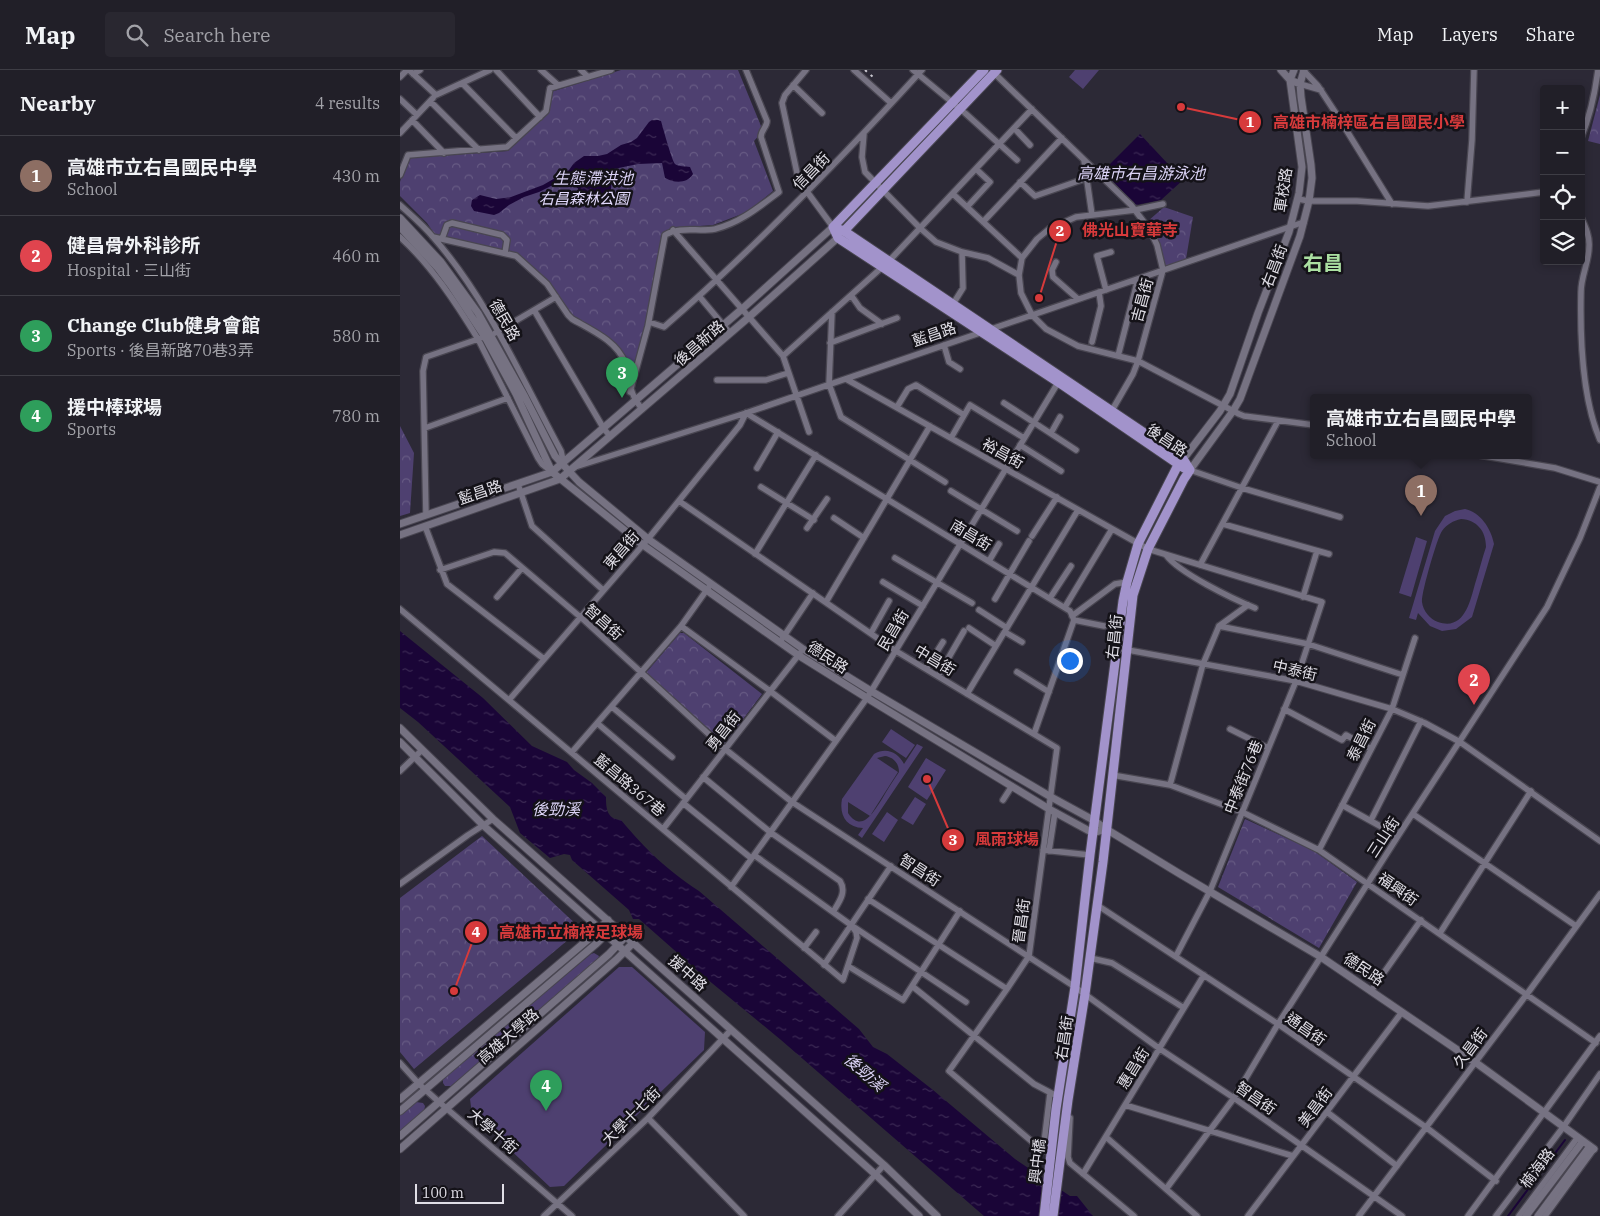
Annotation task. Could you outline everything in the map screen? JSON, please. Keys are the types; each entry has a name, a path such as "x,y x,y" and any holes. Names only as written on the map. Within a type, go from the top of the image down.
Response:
{"main road":[{"path":"984,70 833,227 841,235 961,110 994,71"},
{"name":"後昌路","path":"841,235 1110,413 1190,470"},
{"name":"後昌路","path":"886,264 953,304 986,331"},
{"name":"右昌街","path":"1056,1109 1054,1095 1075,986 1090,855 1127,582 1138,544 1181,462"},
{"name":"右昌街","path":"1066,1112 1097,904 1133,595 1148,549 1190,470"},
{"name":"興中橋","path":"1044,1216 1056,1109"},
{"name":"興中橋","path":"1053,1216 1066,1112"}],"street":[{"path":"400,78 410,71 420,70"},
{"path":"400,133 436,95 481,72 490,70"},
{"path":"496,70 540,117"},
{"path":"541,70 558,85"},
{"path":"581,70 588,77"},
{"path":"400,175 408,155 507,147 546,111 550,88 610,70"},
{"path":"630,392 649,322 665,235 673,230 715,229 748,216 779,192 761,133 767,125 767,121 746,70"},
{"path":"806,70 785,95 782,103 797,173 833,227"},
{"path":"854,70 891,103"},
{"path":"1281,70 1290,80 1321,90"},
{"path":"1290,80 1294,70"},
{"path":"1303,70 1321,90 1392,204"},
{"name":"軍校路","path":"1303,70 1300,84 1301,97 1312,178 1309,201"},
{"path":"1467,202 1472,140 1474,70"},
{"path":"1584,130 1595,92 1598,70"},
{"path":"410,71 436,95"},
{"path":"918,71 1017,160"},
{"name":"信昌街","path":"649,322 664,327 699,296 808,192 864,133 918,71"},
{"name":"吉昌街","path":"994,71 1135,210 1150,230 1157,245 1163,270 1138,361 1133,374 1110,413"},
{"name":"軍校路","path":"1290,80 1302,167 1298,199 1291,226"},
{"path":"462,83 516,138"},
{"path":"793,85 822,113"},
{"path":"400,99 417,115"},
{"path":"430,101 479,150"},
{"path":"782,356 886,264 1032,109"},
{"path":"412,120 444,153"},
{"path":"1014,128 1030,145"},
{"path":"864,133 862,145 863,168 920,229 936,242 962,252 988,258 1019,275"},
{"path":"983,222 1062,138"},
{"path":"1084,160 1092,215"},
{"path":"967,207 990,182 976,169"},
{"path":"1020,182 1035,196 1087,178"},
{"path":"1298,199 1428,206 1540,192"},
{"path":"953,194 1022,258"},
{"name":"右昌街","path":"1190,470 1240,399 1304,222 1309,201"},
{"path":"1163,204 1135,210 1076,217 1049,229 1022,258 1019,275 1021,293 1032,315 1046,329 1078,346 1138,361 1244,416 1310,425"},
{"name":"德民路","path":"400,205 433,237 463,277 488,336 552,472"},
{"name":"德民路","path":"400,218 457,282 555,456 648,539 711,584 782,639"},
{"path":"1582,220 1589,247 1580,291 1583,352 1588,407 1600,440"},
{"name":"藍昌路","path":"400,535 560,478 571,470 746,413 1304,222"},
{"path":"442,239 447,225 452,223 502,235 507,240 505,253"},
{"name":"右昌街","path":"1181,462 1224,405 1230,394 1291,226"},
{"name":"德民路","path":"400,227 452,287 488,336 508,398 542,464 643,545 867,698 1093,834"},
{"name":"後昌新路","path":"564,464 724,326 833,227"},
{"path":"673,230 782,356 808,432"},
{"name":"後昌新路","path":"571,470 749,318 841,235"},
{"name":"德民路","path":"400,237 488,336"},
{"path":"433,237 516,256 547,284 572,319 613,344 625,363 630,392 642,409"},
{"path":"953,304 963,288 962,252"},
{"path":"1106,290 1098,256 1111,252"},
{"path":"1056,262 1052,270 1053,277 1078,299"},
{"path":"1118,356 1138,278"},
{"path":"1092,342 1102,306 1099,292"},
{"path":"699,296 730,333"},
{"path":"851,296 860,308 882,324"},
{"path":"544,659 447,584 440,570 425,526 423,371 426,357 488,336 556,298"},
{"path":"534,310 604,429 610,436"},
{"path":"832,312 830,384 840,417 945,482"},
{"path":"830,343 897,318"},
{"path":"944,345 949,362 960,369"},
{"path":"717,380 766,380 788,372"},
{"name":"裕昌街","path":"846,378 1148,549 1322,602"},
{"name":"民昌街","path":"731,887 867,698 1059,380"},
{"path":"897,407 908,389 916,385 964,415"},
{"path":"425,428 508,398"},
{"path":"1004,403 1076,450"},
{"path":"951,438 970,404 1024,438"},
{"name":"南昌街","path":"746,413 1070,610 1073,618"},
{"name":"東昌街","path":"509,700 648,539 740,425 746,413"},
{"path":"1051,434 1060,417"},
{"path":"1200,565 1278,421"},
{"path":"826,602 930,426"},
{"path":"758,468 778,432"},
{"path":"1020,445 1061,471"},
{"path":"755,554 816,456"},
{"path":"1502,459 1554,468 1600,482"},
{"name":"藍昌路","path":"400,524 552,472 564,464"},
{"path":"1190,470 1242,488 1340,517"},
{"path":"518,484 532,526 603,590"},
{"path":"760,487 814,520"},
{"name":"三山街","path":"1166,1189 1234,1098 1278,1024 1550,602 1580,538 1600,487"},
{"path":"951,491 1017,531"},
{"path":"995,599 1056,498"},
{"path":"807,528 826,499"},
{"name":"中昌街","path":"679,501 896,651 1057,748 1051,797 1052,811"},
{"path":"967,694 1078,510"},
{"path":"834,518 864,538"},
{"path":"1223,524 1329,554"},
{"path":"1065,607 1112,529"},
{"path":"989,561 1000,544"},
{"path":"1303,597 1317,551"},
{"name":"智昌街","path":"440,570 494,552 505,553 580,617 725,749 792,802 1075,986 1160,1048 1402,1216"},
{"path":"1166,555 1175,565 1222,593 1255,608"},
{"path":"895,558 972,603"},
{"path":"1050,598 1071,566"},
{"path":"497,597 522,568"},
{"path":"883,582 923,606"},
{"path":"1034,734 1073,618 1115,584 1127,582"},
{"path":"572,752 681,626 711,584"},
{"path":"782,639 812,593"},
{"path":"871,633 889,601"},
{"name":"中泰街76巷","path":"1176,956 1210,891 1296,681 1322,602"},
{"path":"1170,784 1203,664 1219,626 1248,605"},
{"name":"藍昌路367巷","path":"400,609 843,980 848,966"},
{"path":"980,610 1022,642"},
{"path":"1073,618 1104,626"},
{"path":"681,626 836,741"},
{"path":"1219,626 1308,644 1403,675"},
{"path":"938,676 966,630 996,646"},
{"name":"泰昌街","path":"1319,850 1392,709 1416,638"},
{"path":"926,669 943,642"},
{"name":"中泰街","path":"1117,648 1296,681 1392,709 1460,742 1600,841"},
{"name":"德民路","path":"801,652 1095,821 1106,830 1321,957 1475,1062 1592,1148"},
{"name":"勇昌街","path":"663,829 801,652"},
{"path":"1018,672 1049,692"},
{"path":"612,707 672,757"},
{"path":"1284,709 1342,740 1346,735 1371,748"},
{"path":"1371,820 1420,721"},
{"path":"597,723 685,801 753,857 966,1002"},
{"name":"援中路","path":"400,728 493,819 884,1165 937,1216"},
{"path":"1230,729 1268,748"},
{"name":"援中路","path":"400,742 484,826 920,1216"},
{"path":"400,771 422,750"},
{"name":"福興街","path":"1112,775 1170,784 1242,812 1319,850 1596,1043"},
{"path":"703,777 770,832 840,881 843,892 839,903 832,912"},
{"path":"1004,800 1012,786"},
{"path":"1440,933 1531,791"},
{"path":"1342,805 1398,836"},
{"name":"晉昌街","path":"1052,811 1029,956 949,1071 1043,1152 1054,1095"},
{"path":"1413,814 1576,926"},
{"path":"400,884 468,834 493,819"},
{"path":"1093,834 1106,830"},
{"path":"1046,851 1090,855"},
{"path":"824,965 891,866"},
{"name":"久昌街","path":"1359,1216 1427,1128 1600,894"},
{"path":"868,900 939,944 1007,990"},
{"name":"通昌街","path":"1097,904 1278,1024 1427,1128 1496,1181"},
{"path":"851,925 856,932 857,938 848,966 903,1000 960,911"},
{"name":"高雄大學路","path":"400,1100 608,920"},
{"path":"1371,991 1421,920"},
{"name":"高雄大學路","path":"400,1111 615,926"},
{"path":"804,948 816,932"},
{"name":"高雄大學路","path":"400,1136 626,936"},
{"name":"高雄大學路","path":"400,1149 625,952 633,942"},
{"path":"1090,958 1112,962 1184,1008"},
{"name":"惠昌街","path":"1083,1174 1204,975"},
{"path":"912,986 1034,1084 1068,1100 1070,1108 1068,1157 1070,1163 1134,1216"},
{"name":"美昌街","path":"1248,1216 1402,1012"},
{"name":"大學十七街","path":"544,1216 648,1118 731,1030"},
{"path":"1468,1216 1496,1181 1600,1036"},
{"name":"大學十街","path":"400,1063 439,1102 572,1216"},
{"path":"1496,1216 1564,1126 1600,1074"},
{"path":"1125,1105 1294,1156"},
{"path":"1327,1112 1397,1166"},
{"path":"648,1118 744,1216"},
{"path":"1106,1137 1197,1216"},
{"name":"楠海路","path":"1519,1216 1580,1139"},
{"name":"楠海路","path":"1526,1216 1580,1139"},
{"path":"1545,1216 1592,1148"},
{"name":"楠海路","path":"1538,1216 1592,1148"},
{"path":"838,1216 884,1165"}],"green space":[{"name":"右昌森林公園","path":"621,70 738,70 763,131 754,141 773,191 747,212 713,225 673,228 662,235 647,323 628,386 620,359 609,344 568,316 542,277 512,255 438,239 427,223 400,196 400,182 407,158 508,151 548,112 551,92"},
{"path":"1075,70 1099,70 1083,89 1069,77"},
{"path":"1600,95 1600,144 1588,141"},
{"path":"1164,207 1193,217 1186,259 1165,267 1159,245 1148,221"},
{"path":"400,426 414,453 410,513 400,516"},
{"path":"1465,509 1480,517 1490,532 1494,544 1472,617 1456,629 1442,631 1430,626 1418,613 1416,620 1409,618 1435,531 1445,516","holes":["1467,520 1480,527 1486,541 1486,547 1471,599 1464,613 1460,619 1454,622 1447,624 1438,622 1427,614 1422,602 1430,566 1442,531 1455,521"]},
{"path":"1416,537 1427,541 1411,597 1399,593"},
{"path":"680,633 684,633 762,694 725,743 645,674"},
{"path":"891,729 915,745 906,758 882,742"},
{"path":"917,744 923,747 862,838 858,835 863,828 848,823 845,819 841,805 842,799 874,754 883,751 891,752 898,756 904,764","holes":["885,756 893,759 897,763 899,772 871,815 898,772 877,758","848,802 870,816 863,821 853,819 848,813"]},
{"path":"926,758 946,770 927,800 908,787"},
{"path":"915,797 926,804 913,825 901,818"},
{"path":"887,812 898,820 884,842 872,834"},
{"path":"1245,819 1314,851 1357,882 1319,948 1218,887"},
{"path":"482,836 581,929 414,1069 400,1052 400,898"},
{"path":"594,953 599,956 597,962 451,1086 445,1086 443,1078"},
{"path":"619,967 632,967 705,1032 704,1050 564,1186 550,1187 472,1114 470,1099"},
{"path":"416,1102 423,1103 425,1106 424,1111 400,1132 400,1115"}],"water":[{"name":"生態滯洪池","path":"652,120 661,121 675,164 690,167 693,174 687,180 676,182 665,178 662,163 638,164 614,169 608,198 599,204 590,205 572,181 567,178 524,197 494,215 474,211 471,206 472,200 480,195 496,199 511,197 543,185 569,170 574,163 584,156 607,154 621,145 631,142 637,138"},
{"name":"高雄市右昌游泳池","path":"1140,134 1183,180 1161,200 1136,205 1103,171"},
{"name":"後勁溪","path":"400,631 483,698 532,746 567,762 574,770 592,783 606,797 608,813 613,818 621,820 648,850 667,867 699,891 859,1029 873,1047 887,1054 933,1090 1015,1159 1070,1196 1077,1196 1093,1216 984,1216 639,919 633,919 629,910 572,860 570,855 564,854 550,858 520,833 510,807 418,722 400,708"}],"waterway":[{"path":"1508,1216 1565,1140"}],"railway":[{"path":"865,70 873,77"}],"place":[{"name":"高雄市楠梓區右昌國民小學","path":"1181,107"},
{"name":"佛光山寶華寺","path":"1039,298"},
{"name":"Change Club健身會館","path":"622,398"},
{"name":"高雄市立右昌國民中學","path":"1421,516"},
{"name":"健昌骨外科診所","path":"1474,705"},
{"name":"風雨球場","path":"927,779"},
{"name":"高雄市立楠梓足球場","path":"454,991"},
{"name":"援中棒球場","path":"546,1111"}],"district":[{"name":"右昌","path":"1323,262"}]}
